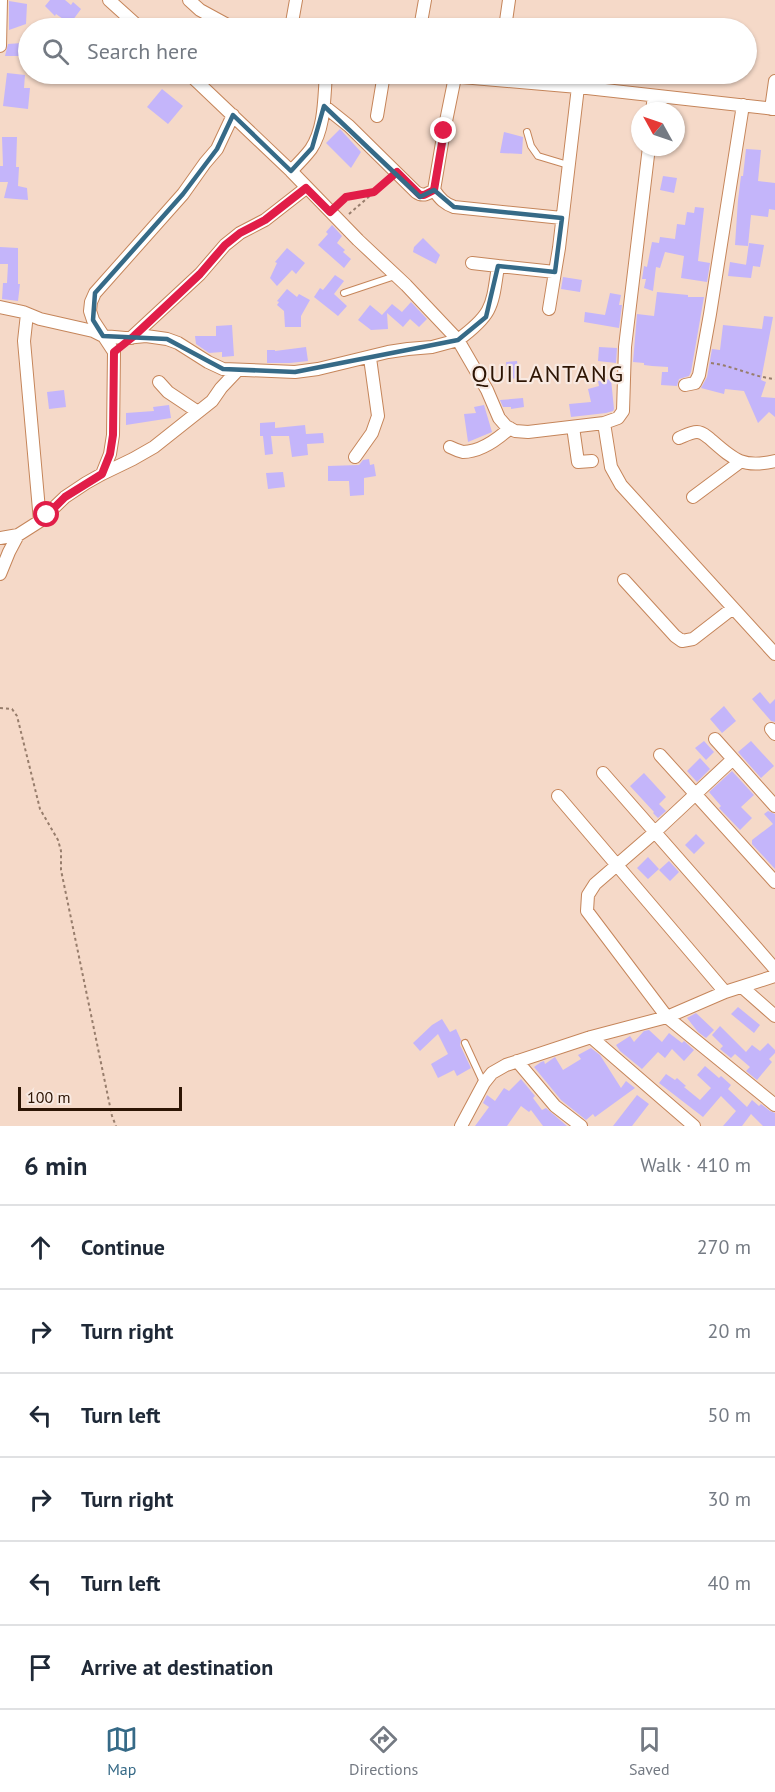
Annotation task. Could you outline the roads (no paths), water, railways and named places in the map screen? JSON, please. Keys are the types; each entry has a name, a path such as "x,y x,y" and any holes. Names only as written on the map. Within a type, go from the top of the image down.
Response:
{"street":[{"path":"0,46 1,0"},
{"path":"109,0 129,18"},
{"path":"189,0 200,10 215,18"},
{"path":"293,18 296,0"},
{"path":"422,18 425,0"},
{"path":"506,18 509,0"},
{"path":"554,84 773,109 775,81"},
{"path":"199,84 291,171 458,340 487,390 498,418 510,428 528,432 604,423 618,418 623,411 625,347 648,156"},
{"path":"291,171 312,148 319,134 325,84"},
{"path":"377,116 382,84"},
{"path":"434,190 454,84"},
{"path":"549,309 578,87"},
{"path":"653,102 654,96"},
{"path":"686,385 696,381 701,362 743,105"},
{"path":"324,106 349,126 420,195 434,190"},
{"path":"102,474 110,454 113,435 114,352 93,320 90,311 91,302 95,293 183,194 217,149 232,115"},
{"path":"114,352 200,274 225,245 240,233 265,220 306,188"},
{"path":"434,190 447,204 454,207 562,218"},
{"path":"472,263 555,272"},
{"path":"0,307 93,331 103,336 125,339 134,336 167,339 224,369 295,372 370,358 408,348 432,347 458,340 486,317 493,301 498,266"},
{"path":"27,314 24,341 40,521"},
{"path":"355,457 372,433 378,416 370,358"},
{"path":"0,538 18,535 40,521 65,497 102,474 154,447 212,401 238,370"},
{"path":"159,382 168,392 198,412"},
{"path":"604,423 611,467 621,484 775,654"},
{"path":"573,427 578,462 592,461"},
{"path":"450,447 463,452 480,449 510,428"},
{"path":"679,438 695,432 703,433 725,453 740,462 749,465 775,461"},
{"path":"693,497 740,462"},
{"path":"0,574 18,535"},
{"path":"624,580 682,641 693,639 733,608"},
{"path":"715,739 775,806"},
{"path":"660,755 775,882"},
{"path":"733,759 656,832 595,884 588,895 587,911 667,1017 775,1105"},
{"path":"603,773 775,969"},
{"path":"558,796 725,992"},
{"path":"461,1126 484,1083 492,1074 506,1065 591,1037 667,1017 725,992 775,976"},
{"path":"742,987 775,1016"},
{"path":"591,1037 680,1122 694,1126"},
{"path":"517,1061 555,1106 581,1126"}],"lane":[{"path":"528,132 531,146 538,156 568,165"},
{"path":"344,293 395,276"},
{"path":"465,1043 484,1083"}],"district":[{"name":"QUILANTANG","path":"548,373"}]}
